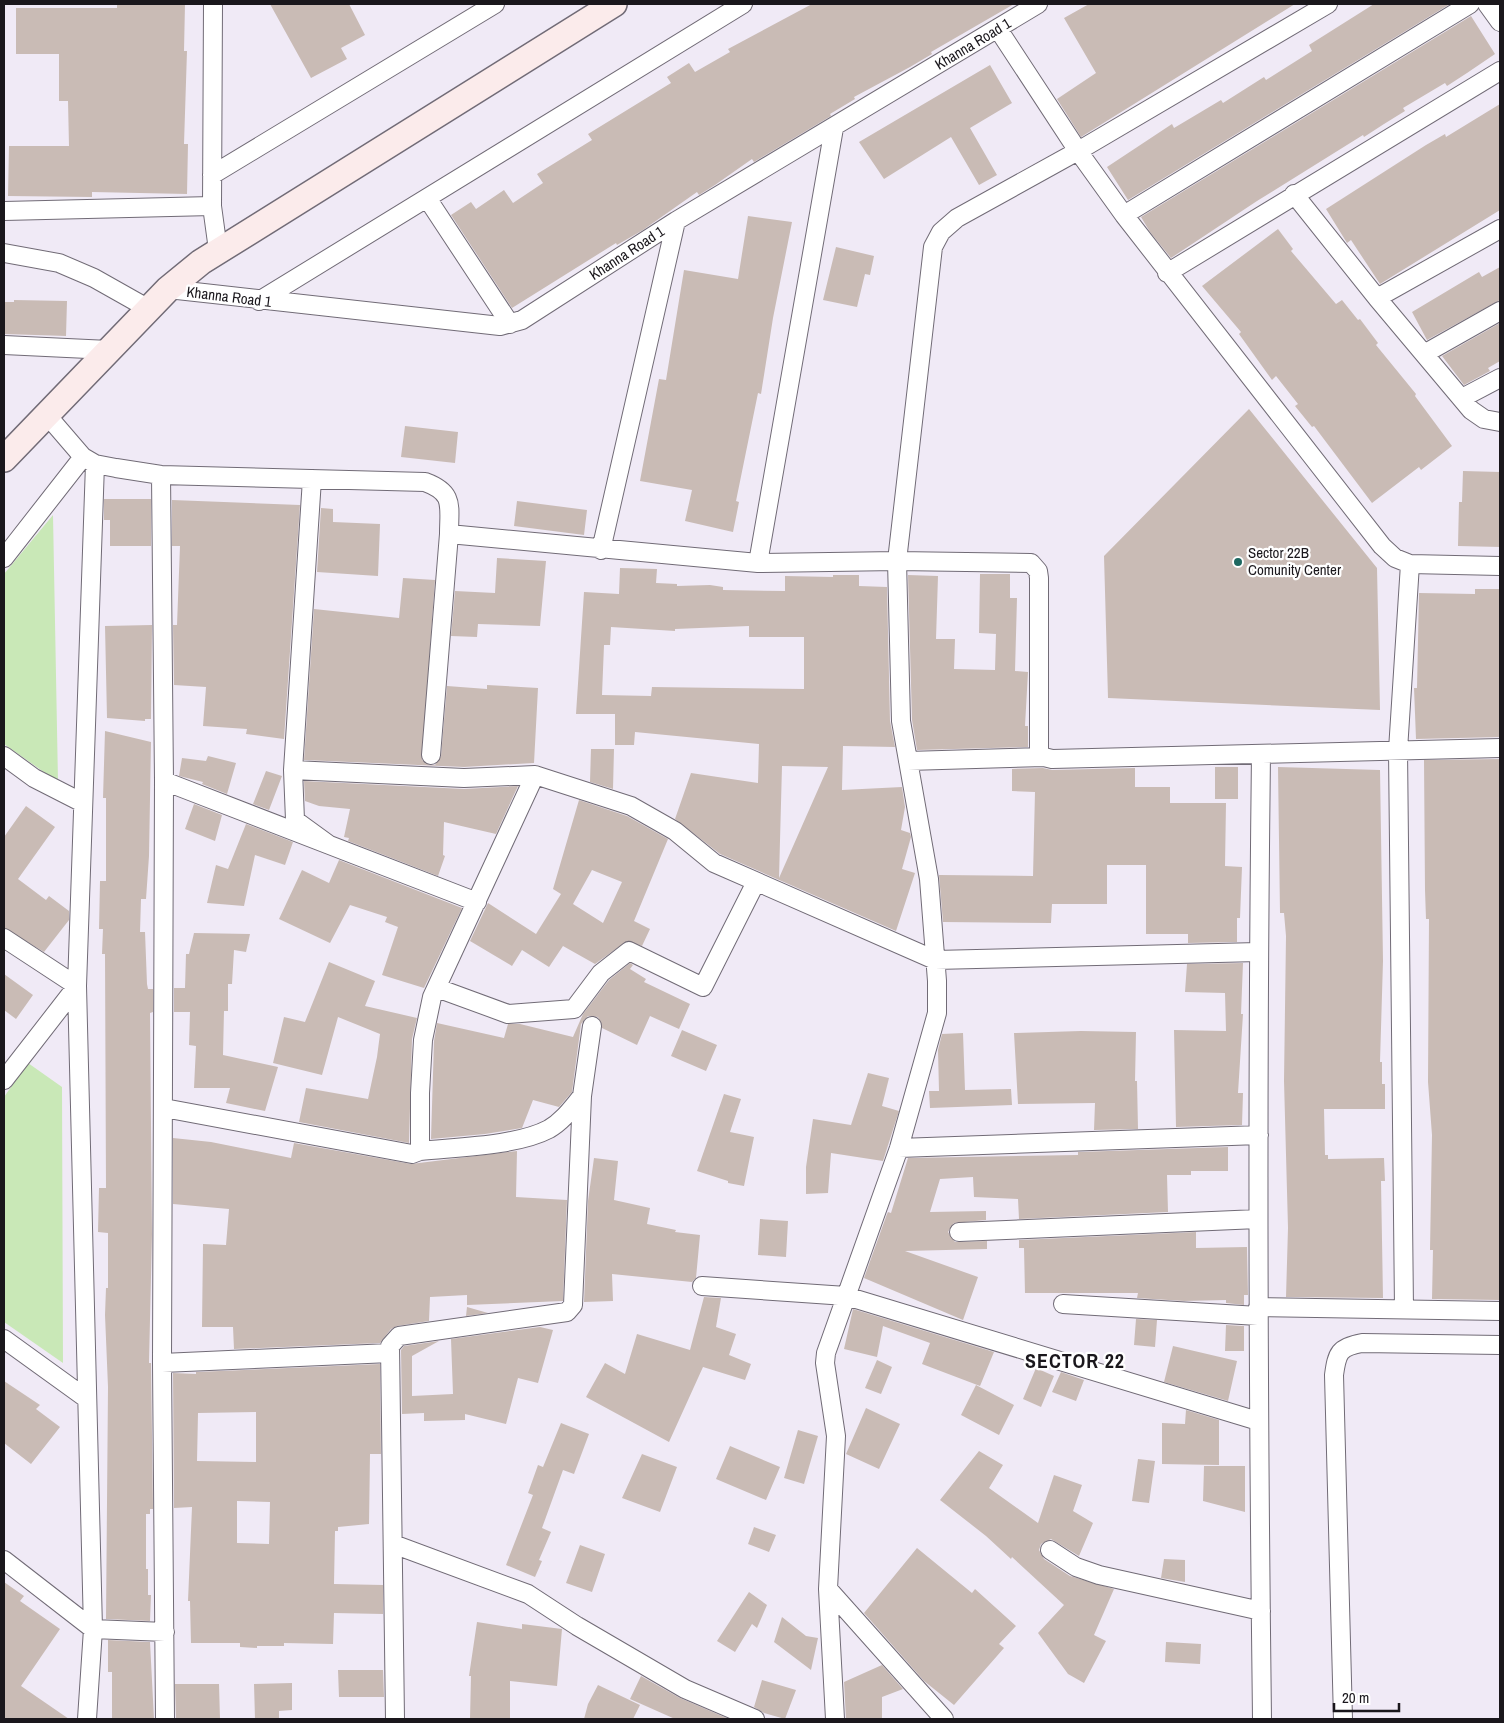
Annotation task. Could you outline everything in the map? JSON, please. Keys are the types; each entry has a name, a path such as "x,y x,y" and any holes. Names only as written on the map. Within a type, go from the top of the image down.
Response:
{"street":[{"path":"213,4 212,206 218,250"},
{"path":"212,175 495,4"},
{"path":"4,459 168,289 218,250 614,4"},
{"path":"259,301 743,4"},
{"name":"Khanna Road 1","path":"168,289 259,301 500,326 510,324 522,320 676,221 1038,4"},
{"path":"835,1719 828,1589 836,1436 825,1363 826,1353 899,1148 937,1013 935,960 927,863 908,761 901,708 897,561 934,247 941,232 957,218 1078,151 1328,4"},
{"path":"1124,216 1470,4"},
{"path":"1487,4 1500,22"},
{"path":"998,29 1078,151 1124,216 1382,546 1395,558 1410,564 1500,566"},
{"path":"1168,273 1294,194 1500,71"},
{"path":"758,563 834,128"},
{"path":"1294,194 1377,298 1471,410 1484,419 1500,422"},
{"path":"427,198 510,324"},
{"path":"4,211 212,206"},
{"path":"601,550 676,221"},
{"path":"1377,298 1500,229"},
{"path":"4,253 59,263 94,278 149,309"},
{"path":"1424,354 1500,310"},
{"path":"4,345 109,350"},
{"path":"1462,398 1500,378"},
{"path":"46,414 89,460 161,475 425,482 439,487 450,502 449,534 430,755"},
{"path":"4,558 89,460"},
{"path":"87,1719 93,1629 77,986 83,803 89,460"},
{"path":"161,475 164,781 162,1362 164,1719"},
{"path":"312,479 292,770 295,820 328,844"},
{"path":"449,534 601,550 758,563 1024,561 1031,563 1036,567 1039,578 1039,744 1040,752 1044,757"},
{"path":"1404,1309 1398,750 1410,564"},
{"path":"908,761 1500,748"},
{"path":"1261,754 1258,952 1258,1421 1262,1719"},
{"path":"4,756 34,778 83,803"},
{"path":"292,770 464,778 535,775 631,806 667,826 714,863 935,960 1258,952"},
{"path":"420,1151 420,1093 423,1040 429,1009 535,775"},
{"path":"164,781 477,902"},
{"path":"437,988 508,1014 574,1009 601,973 629,952 704,987 756,882"},
{"path":"4,938 77,986"},
{"path":"4,1080 77,986"},
{"path":"395,1719 390,1346 399,1336 567,1312 573,1305 582,1096 592,1026"},
{"path":"164,1108 412,1154 420,1151 519,1140 549,1129 564,1118 582,1096"},
{"path":"899,1148 1259,1135"},
{"path":"959,1232 1258,1219"},
{"path":"702,1286 846,1296 1258,1421"},
{"path":"1064,1304 1258,1311 1404,1309 1500,1311"},
{"path":"4,1339 87,1399"},
{"path":"1342,1719 1334,1375 1337,1356 1347,1346 1362,1343 1500,1345"},
{"path":"162,1362 390,1353"},
{"path":"393,1544 528,1594 576,1626 685,1689 756,1719"},
{"path":"1050,1550 1076,1567 1099,1575 1261,1610"},
{"path":"4,1560 93,1629 164,1632"},
{"path":"828,1589 944,1719"}],"green space":[{"path":"53,515 58,782 4,744 4,574"},
{"path":"28,1063 62,1087 63,1363 4,1322 4,1097"}],"building":[{"path":"117,4 185,4 184,51 187,51 184,144 188,144 187,194 92,192 92,197 8,196 9,146 69,146 68,101 59,101 59,54 16,54 16,8 117,8"},
{"path":"270,4 349,4 365,35 341,48 347,59 311,78"},
{"path":"812,4 1014,4 931,52 932,54 910,67 854,97 855,99 830,114 831,116 754,162 752,159 699,195 697,192 643,230 617,245 616,243 512,308 451,215 471,202 476,209 504,190 513,203 543,183 537,174 592,140 588,134 671,83 667,77 689,63 695,72 730,52 728,49"},
{"path":"1089,4 1295,4 1081,137 1057,99 1096,73 1064,18"},
{"path":"1374,4 1450,4 1128,200 1107,167 1172,124 1174,128 1221,100 1223,103 1264,77 1266,80 1312,51 1309,45"},
{"path":"1471,16 1495,54 1467,73 1447,86 1445,83 1403,108 1405,111 1257,201 1171,258 1150,232 1141,217"},
{"path":"990,65 1012,103 970,128 997,175 979,185 951,137 884,179 859,142"},
{"path":"1500,104 1500,210 1380,284 1351,240 1347,243 1326,209 1426,145 1445,134 1446,137"},
{"path":"748,216 792,222 773,318 761,394 758,393 736,501 739,502 733,532 685,521 692,490 640,481 659,379 666,380 684,270 738,279"},
{"path":"1278,229 1293,249 1291,251 1336,304 1342,300 1358,320 1360,319 1378,343 1376,345 1416,394 1415,396 1452,446 1421,470 1419,467 1372,503 1314,426 1312,427 1295,406 1298,404 1276,376 1272,380 1239,334 1241,332 1202,286"},
{"path":"836,247 874,256 870,275 865,274 857,307 823,300"},
{"path":"1500,267 1500,300 1427,340 1412,312 1479,272 1482,277"},
{"path":"14,300 67,301 66,336 4,334 4,302 14,302"},
{"path":"1500,323 1500,361 1488,368 1490,371 1464,385 1442,356"},
{"name":"Sector 22B Comunity Center","path":"1249,409 1377,568 1380,710 1108,698 1104,556"},
{"path":"405,426 458,432 455,463 401,457"},
{"path":"1463,471 1500,472 1500,547 1458,546 1459,502 1462,502"},
{"path":"104,499 151,499 151,546 110,546 110,520 104,520"},
{"path":"172,500 300,505 284,739 246,734 247,729 203,726 206,687 174,685 173,625 177,625 180,546 172,546"},
{"path":"517,501 587,510 584,535 514,526"},
{"path":"321,508 333,509 333,522 380,524 378,576 317,572"},
{"path":"497,558 546,561 540,626 478,624 477,637 451,636 455,591 495,593"},
{"path":"620,568 657,569 656,583 677,584 677,586 710,585 723,587 723,590 785,591 785,576 833,577 833,575 859,575 859,586 887,587 890,721 895,747 843,746 842,790 902,787 905,807 901,830 910,833 911,837 902,869 915,873 896,931 720,854 675,819 691,773 758,783 759,744 635,732 634,745 615,745 615,714 576,714 584,592 619,594","holes":["749,626 749,637 804,637 804,689 652,687 651,696 602,695 604,645 610,645 611,627 675,631 675,629","782,766 828,767 779,878"]},
{"path":"980,574 1010,574 1010,598 1017,598 1015,671 1028,672 1025,726 1028,726 1028,747 917,750 912,720 908,575 938,576 936,639 955,639 954,669 995,670 996,634 979,633"},
{"path":"403,578 435,580 422,760 430,765 435,765 441,756 447,686 487,689 487,685 538,688 534,763 464,767 304,760 314,609 399,618"},
{"path":"1475,589 1500,589 1500,737 1416,739 1414,688 1417,688 1419,593 1475,594"},
{"path":"152,625 151,719 145,719 145,721 107,718 105,626"},
{"path":"105,731 151,742 149,856 146,899 141,899 140,932 145,932 148,989 153,989 153,1012 150,1013 152,1234 149,1363 151,1363 153,1509 150,1509 150,1514 146,1514 146,1569 148,1569 148,1595 151,1595 150,1621 106,1619 108,1387 105,1315 106,1288 108,1288 108,1233 98,1232 99,1188 106,1188 105,954 102,954 103,929 99,929 100,881 106,881 106,798 103,798"},
{"path":"591,749 614,749 613,789 590,782"},
{"path":"208,756 236,763 227,794 202,784 203,782 179,776 182,758 206,761"},
{"path":"1500,759 1500,1300 1432,1299 1433,1250 1430,1250 1432,1135 1428,1082 1429,919 1426,919 1425,890 1424,760"},
{"path":"1215,767 1238,767 1238,799 1215,799"},
{"path":"1278,767 1380,770 1383,961 1380,1062 1382,1062 1382,1084 1385,1084 1385,1109 1324,1109 1325,1155 1328,1155 1328,1159 1384,1158 1385,1181 1381,1181 1383,1298 1286,1297 1288,1228 1284,1081 1286,936 1284,913 1280,913"},
{"path":"1043,768 1052,770 1135,768 1135,787 1170,787 1170,803 1226,803 1225,866 1242,867 1240,918 1237,918 1237,942 1188,943 1188,934 1146,934 1146,865 1107,865 1107,904 1052,904 1051,923 943,922 939,875 1033,876 1035,792 1012,791 1012,769"},
{"path":"266,771 282,776 269,810 253,804"},
{"path":"304,781 464,789 518,786 496,834 444,822 443,855 445,856 438,876 348,841 349,838 344,837 350,809 319,806 305,801"},
{"path":"579,800 627,816 668,839 634,921 650,929 642,946 627,941 595,964 563,946 549,967 522,950 512,966 470,941 488,903 536,934 561,894 553,889","holes":["592,870 622,882 603,923 573,904"]},
{"path":"194,804 222,815 215,841 185,829"},
{"path":"26,806 55,827 18,879 46,900 49,896 69,911 69,920 44,952 4,928 4,837"},
{"path":"246,824 293,842 285,865 255,855 244,906 207,903 216,865 228,869"},
{"path":"339,860 462,908 424,988 382,975 398,927 385,922 387,917 350,905 330,943 279,919 302,870 329,883"},
{"path":"194,933 250,934 246,952 234,950 232,984 228,984 228,1011 224,1011 223,1055 278,1067 265,1111 226,1103 230,1088 194,1088 196,1046 189,1045 190,1012 174,1012 174,988 185,988 186,954 189,954"},
{"path":"329,962 375,981 365,1006 417,1018 412,1039 409,1143 299,1122 306,1088 368,1099 377,1057 380,1034 338,1017 322,1075 273,1063 284,1017 305,1022"},
{"path":"630,963 633,965 630,969 646,979 644,982 690,1004 679,1029 650,1016 637,1045 602,1028 598,1017 588,1016 581,1024 572,1092 559,1107 533,1100 522,1128 485,1134 431,1139 434,1041 437,1023 504,1038 508,1024 520,1024 573,1037 583,1014 609,980"},
{"path":"1243,963 1241,1014 1243,1014 1238,1093 1243,1093 1242,1125 1176,1127 1174,1030 1226,1031 1225,993 1185,992 1187,964"},
{"path":"4,974 33,995 16,1019 4,1010"},
{"path":"682,1030 717,1045 706,1071 671,1056"},
{"path":"1136,1032 1135,1081 1137,1081 1138,1129 1094,1130 1095,1103 1018,1104 1014,1033"},
{"path":"963,1033 965,1090 1011,1089 1012,1105 930,1108 929,1091 939,1091 938,1050 942,1034"},
{"path":"868,1073 889,1078 882,1106 899,1111 883,1161 831,1153 828,1193 806,1194 806,1167 813,1119 851,1125"},
{"path":"724,1094 741,1099 730,1132 754,1137 744,1186 728,1183 728,1181 697,1171"},
{"path":"173,1138 211,1142 291,1158 294,1143 411,1164 517,1151 516,1197 567,1200 563,1301 467,1305 467,1295 430,1297 429,1321 397,1326 391,1329 380,1343 234,1349 233,1327 202,1327 203,1244 226,1245 229,1209 173,1204"},
{"path":"1228,1147 1228,1171 1191,1171 1191,1175 1167,1175 1168,1212 1019,1219 1018,1199 974,1197 973,1177 940,1179 930,1212 986,1211 986,1220 954,1223 948,1232 955,1242 987,1241 987,1249 905,1251 978,1277 963,1320 864,1278 887,1214 888,1212 891,1213 908,1158 1078,1155 1078,1152"},
{"path":"594,1158 618,1161 614,1200 650,1208 647,1224 676,1230 675,1232 700,1235 696,1278 692,1282 612,1274 613,1301 584,1302 588,1201"},
{"path":"760,1219 788,1221 786,1257 758,1255"},
{"path":"1196,1232 1196,1248 1247,1247 1248,1295 1244,1295 1244,1305 1226,1303 1226,1300 1184,1301 1137,1298 1138,1293 1025,1293 1024,1248 1019,1248 1019,1240"},
{"path":"704,1297 721,1298 716,1327 736,1334 729,1355 751,1364 745,1380 703,1367 669,1442 586,1397 605,1363 625,1374 637,1334 690,1350"},
{"path":"467,1307 488,1313 466,1316"},
{"path":"853,1309 994,1352 980,1386 922,1364 930,1343 883,1326 877,1357 844,1349"},
{"path":"1136,1319 1157,1320 1155,1347 1134,1345"},
{"path":"1226,1325 1244,1326 1244,1351 1225,1351"},
{"path":"540,1327 553,1330 538,1383 518,1378 506,1424 465,1414 465,1420 424,1421 424,1413 402,1414 401,1350 404,1346 439,1341 412,1356 412,1396 453,1394 451,1339"},
{"path":"1173,1346 1237,1361 1228,1401 1164,1382"},
{"path":"877,1360 892,1367 881,1394 865,1388"},
{"path":"380,1364 381,1454 370,1454 369,1524 338,1527 338,1531 335,1531 334,1584 383,1585 383,1614 334,1613 333,1644 284,1643 284,1646 257,1646 257,1648 240,1647 240,1643 191,1643 190,1601 188,1601 192,1507 174,1508 173,1373 196,1374 196,1372","holes":["256,1412 256,1462 197,1461 198,1413","237,1501 270,1502 269,1544 237,1543"]},
{"path":"1036,1368 1054,1376 1041,1407 1023,1399"},
{"path":"1061,1372 1084,1380 1076,1401 1052,1392"},
{"path":"4,1381 40,1405 36,1409 60,1427 31,1464 4,1443"},
{"path":"976,1385 1014,1405 999,1435 961,1415"},
{"path":"866,1408 900,1424 879,1469 846,1454"},
{"path":"1186,1410 1219,1420 1219,1465 1162,1464 1162,1423 1185,1424"},
{"path":"561,1423 589,1434 574,1474 563,1470 542,1528 551,1532 539,1560 542,1561 535,1577 506,1565 533,1495 528,1493 538,1465 543,1467"},
{"path":"798,1430 818,1436 804,1484 784,1478"},
{"path":"730,1446 780,1467 766,1500 716,1479"},
{"path":"979,1451 1003,1465 989,1488 1038,1523 1054,1475 1082,1485 1073,1511 1093,1523 1079,1556 1051,1539 1041,1544 1039,1550 1044,1559 1070,1576 1114,1589 1094,1635 1106,1641 1084,1683 1068,1674 1038,1633 1064,1605 1012,1557 1011,1559 986,1536 940,1500"},
{"path":"642,1454 677,1467 660,1512 622,1498"},
{"path":"1138,1459 1155,1461 1149,1503 1132,1501"},
{"path":"1204,1466 1245,1466 1245,1512 1203,1501"},
{"path":"754,1527 776,1535 769,1552 748,1544"},
{"path":"580,1545 605,1554 592,1592 566,1583"},
{"path":"917,1548 972,1593 975,1589 1016,1626 999,1644 1004,1648 954,1705 924,1681 864,1613"},
{"path":"1164,1559 1185,1560 1185,1582 1161,1578"},
{"path":"4,1582 24,1596 20,1601 60,1629 21,1686 69,1719 4,1719"},
{"path":"749,1592 767,1605 757,1628 752,1624 735,1652 717,1641"},
{"path":"782,1617 806,1636 818,1638 811,1670 774,1642"},
{"path":"477,1622 522,1629 522,1624 562,1629 557,1686 510,1681 510,1719 470,1719 471,1676 469,1676"},
{"path":"108,1640 150,1642 154,1719 112,1719 112,1672 108,1672"},
{"path":"1166,1642 1201,1644 1200,1664 1165,1662"},
{"path":"882,1665 903,1689 882,1697 882,1719 846,1719 844,1682"},
{"path":"338,1670 383,1670 384,1697 339,1697"},
{"path":"641,1676 680,1698 729,1719 675,1719 630,1699"},
{"path":"762,1680 796,1690 785,1719 764,1713 754,1707"},
{"path":"292,1683 292,1710 279,1711 279,1719 255,1719 254,1684"},
{"path":"175,1684 219,1684 220,1719 176,1719"},
{"path":"598,1685 640,1705 633,1719 584,1719 588,1704"}],"place":[{"name":"Sector 22B Comunity Center","path":"1238,562"}],"district":[{"name":"SECTOR 22","path":"1075,1361"}]}
